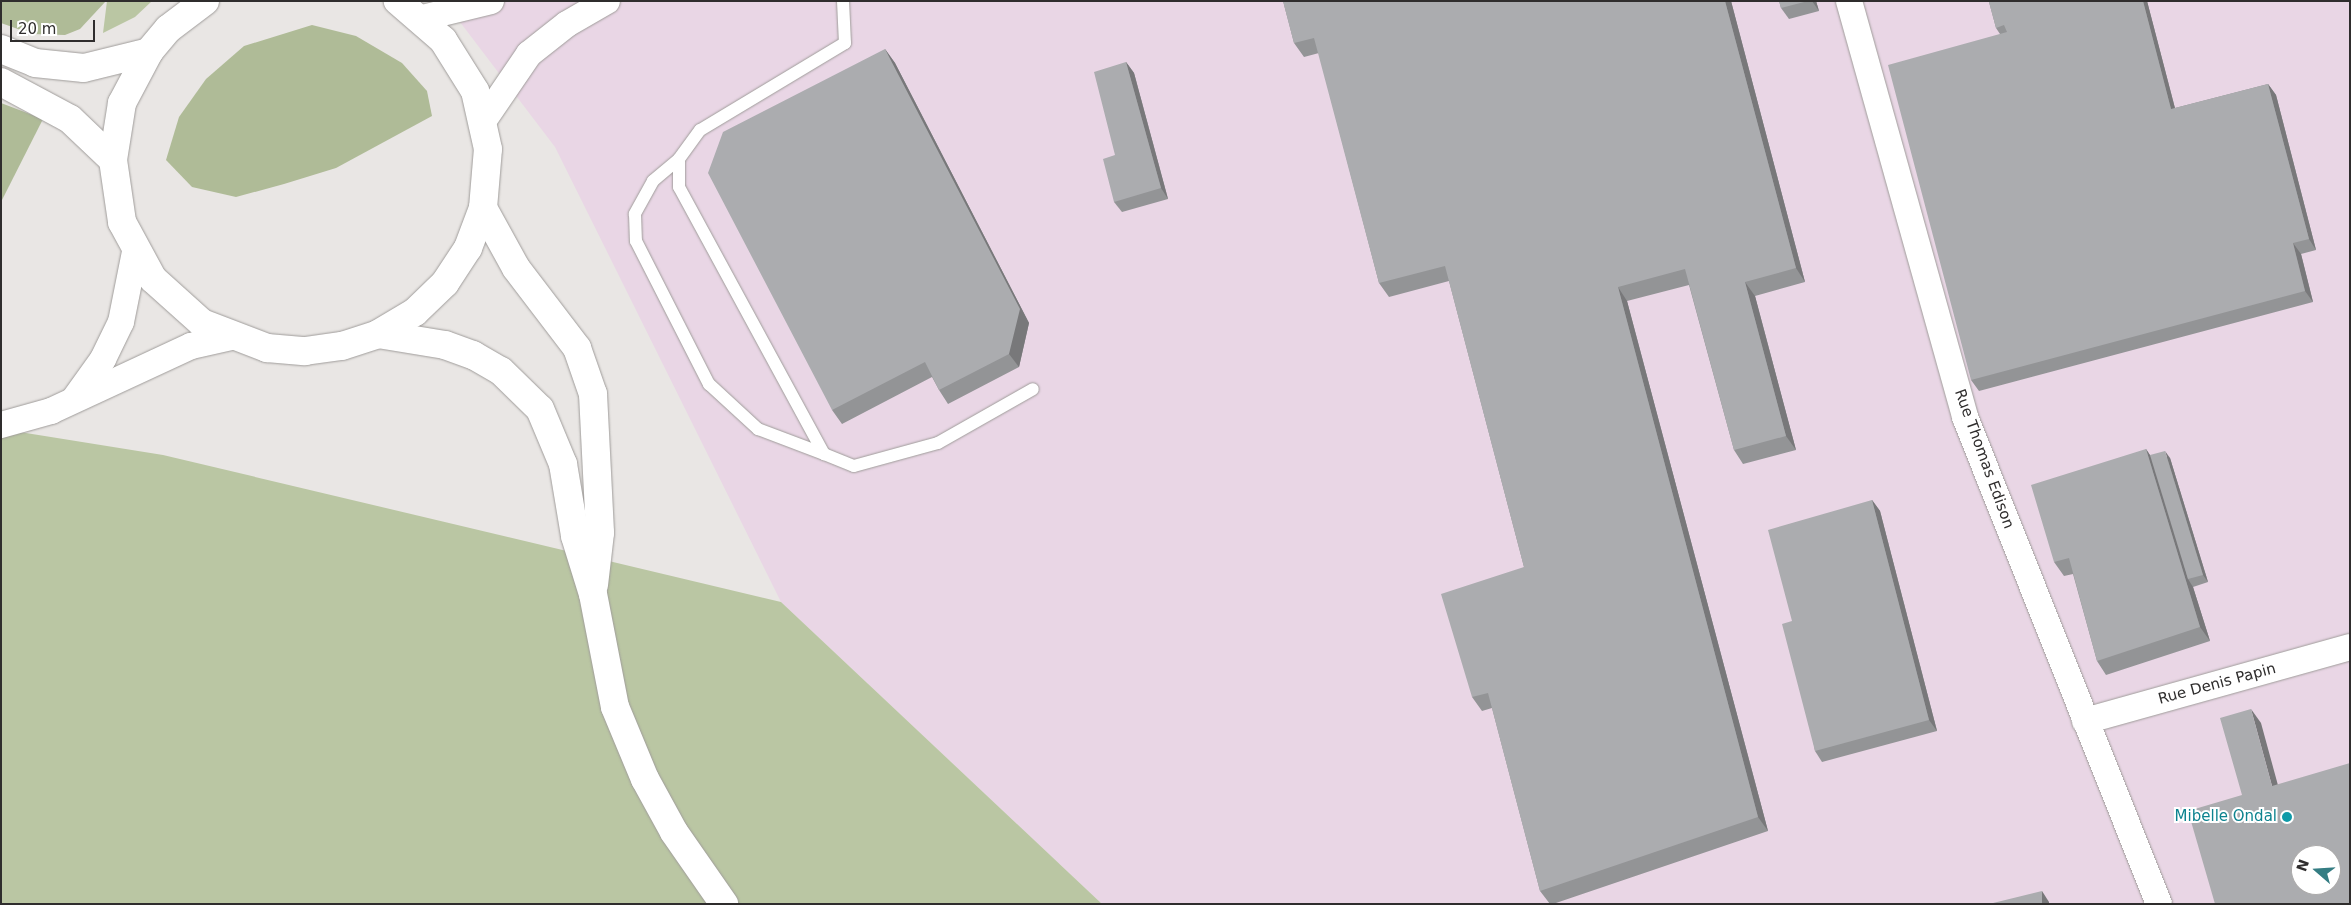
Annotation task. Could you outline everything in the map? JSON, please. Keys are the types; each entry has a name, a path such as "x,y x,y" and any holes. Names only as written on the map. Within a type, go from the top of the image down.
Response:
{"main road":[{"path":"197,4 149,52 122,103 113,160 115,191 135,252 175,303 231,338 267,348 305,351 342,346 378,334 415,312 445,283 468,248 483,208 488,169 484,120 461,64 422,18 398,1"},
{"path":"1,49 35,63 84,68 149,52"},
{"path":"1,82 70,119 113,160"},
{"path":"483,208 516,268 577,348 592,394 600,533 593,594"},
{"path":"378,334 445,345 473,356 501,371 540,409 563,464 575,536 593,594 615,708 645,779 674,832 724,904"}],"street":[{"path":"422,18 490,1"},
{"path":"484,120 529,54 567,24 608,1"},
{"name":"Rue Thomas Edison","path":"1849,1 1965,418 2159,904"},
{"path":"75,398 103,359 121,322 135,252"},
{"path":"1,425 51,411 75,398 125,380 191,346 231,338"},
{"name":"Rue Denis Papin","path":"2085,720 2350,647"}],"lane":[{"path":"843,1 845,43 700,130 679,159 653,180 635,214 636,241 709,384 758,429 854,466 938,443 1033,389"},
{"path":"679,159 679,187 824,454"}],"shaded area":[{"path":"444,1 2350,1 2350,904 1102,904 781,602 555,147"}],"green space":[{"path":"1,1 106,1 80,29 65,35 32,34 1,23"},
{"path":"107,1 152,1 135,17 103,33"},
{"path":"312,25 356,36 402,63 427,91 432,116 336,168 284,184 236,197 192,187 166,160 179,117 206,79 244,46"},
{"path":"1,103 43,119 1,202"},
{"path":"1,429 163,455 781,602 1102,904 1,904"}],"building":[{"path":"1283,1 1725,1 1796,268 1745,282 1786,436 1734,450 1685,269 1618,287 1758,817 1540,891 1488,693 1472,697 1441,594 1524,567 1445,266 1379,283 1314,38 1294,43"},
{"path":"1779,1 1808,1 1781,8"},
{"path":"2143,1 2171,109 2268,84 2309,239 2293,243 2305,291 1971,380 1888,65 2007,32 2004,25 1996,28 1989,2"},
{"path":"885,49 1020,309 1009,354 939,390 925,362 832,410 708,173 723,132"},
{"path":"1126,62 1161,188 1114,202 1103,159 1115,155 1094,72"},
{"path":"2146,449 2200,627 2097,661 2069,558 2054,562 2031,485"},
{"path":"2165,451 2203,575 2188,579 2150,455"},
{"path":"1872,500 1929,720 1815,751 1782,624 1792,621 1768,530"},
{"name":"Mibelle Ondal","path":"2251,709 2272,786 2350,763 2350,904 2215,904 2188,811 2242,795 2220,718"},
{"path":"2042,891 2042,904 1989,904"}],"place":[{"name":"Mibelle Ondal","path":"2287,817"}]}
